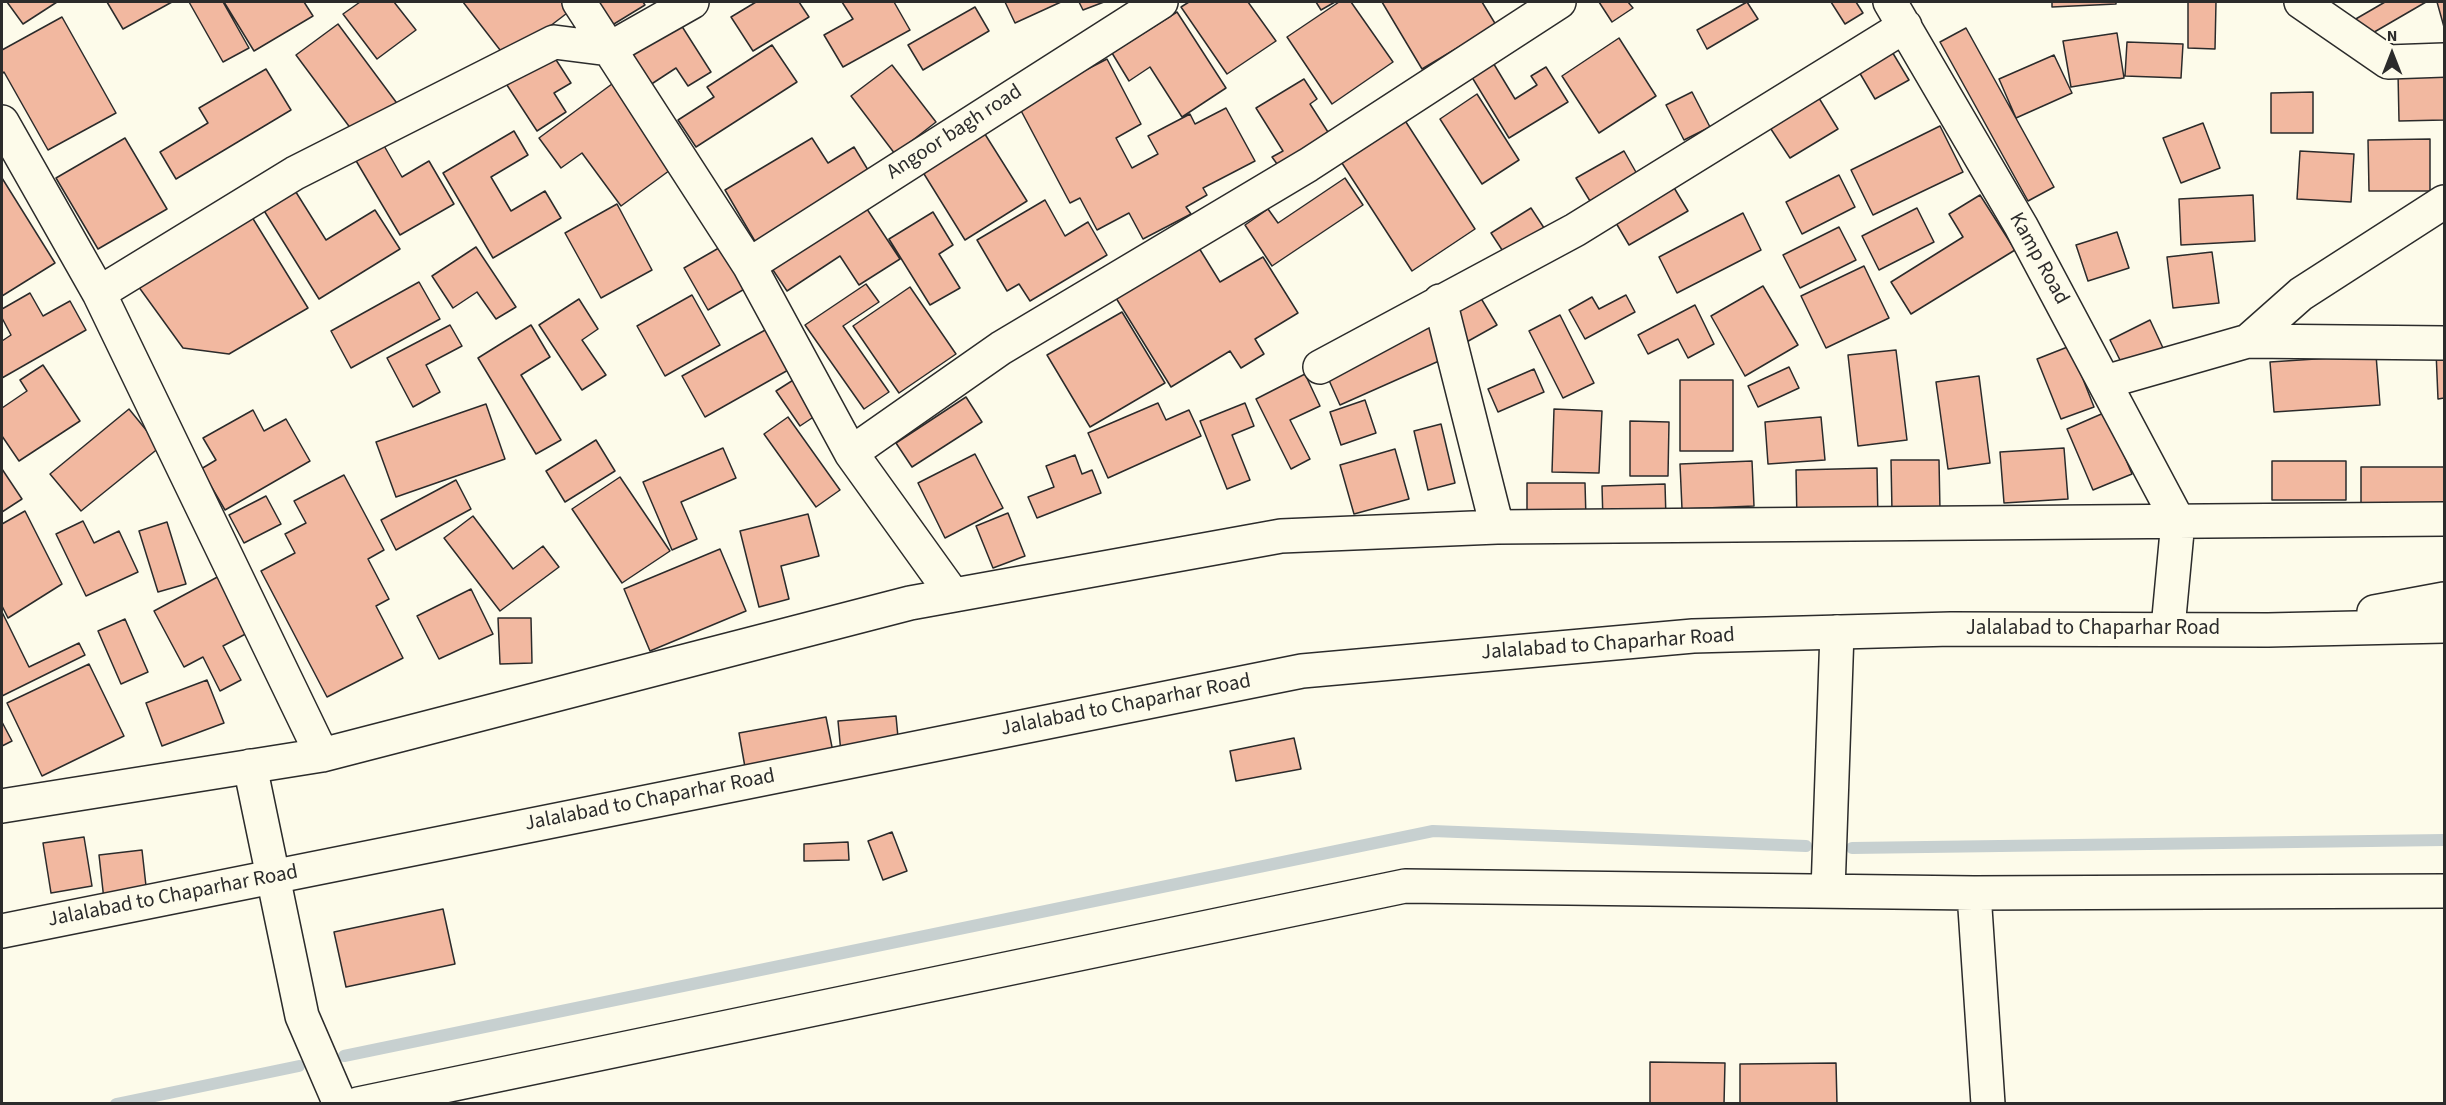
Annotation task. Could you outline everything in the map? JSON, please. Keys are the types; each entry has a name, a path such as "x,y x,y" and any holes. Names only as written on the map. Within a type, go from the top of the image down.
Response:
{"street":[{"path":"579,2 749,265 851,453 953,596"},
{"path":"99,294 296,173 554,42 609,49 692,2"},
{"name":"Angoor bagh road","path":"749,265 1161,2"},
{"path":"851,453 1001,348 1308,165 1559,2"},
{"path":"2301,2 2388,62 2445,60"},
{"path":"1320,367 1575,230 1897,14"},
{"name":"Kamp Road","path":"1897,14 2021,226 2178,521"},
{"path":"2,122 99,294 322,755"},
{"path":"2248,342 2301,294 2445,202"},
{"path":"1440,301 1497,527"},
{"path":"2105,382 2248,342 2445,343"},
{"path":"2,806 322,755 910,603 1281,536 1497,527 2445,519"},
{"path":"2168,628 2178,521"},
{"name":"Jalalabad to Chaparhar Road","path":"2268,630 2445,599"},
{"name":"Jalalabad to Chaparhar Road","path":"2,932 1302,671 1694,636 1837,632 2168,628 2268,630 2445,626"},
{"path":"1828,891 1837,632"},
{"path":"250,766 275,877 302,1016 340,1104"},
{"path":"358,1104 1405,886 1974,893 2445,891"},
{"path":"1974,893 1988,1104"}],"building":[{"path":"7,2 57,2 23,24"},
{"path":"107,2 172,2 123,29"},
{"path":"189,2 223,2 249,48 223,62"},
{"path":"224,2 304,2 313,16 254,51"},
{"path":"360,2 394,2 416,30 377,59 343,14"},
{"path":"463,2 570,2 575,7 507,59"},
{"path":"593,2 643,2 645,5 609,27"},
{"path":"756,2 799,2 809,17 753,51 731,17"},
{"path":"842,2 894,2 910,30 843,67 824,35 853,19"},
{"path":"1005,2 1061,2 1015,23"},
{"path":"1079,2 1104,2 1083,10"},
{"path":"1189,2 1248,2 1276,41 1227,74 1181,7"},
{"path":"1316,2 1335,2 1321,10"},
{"path":"1339,2 1351,2 1393,62 1332,104 1287,37"},
{"path":"1382,2 1482,2 1496,25 1422,69"},
{"path":"1599,2 1628,2 1633,8 1612,22"},
{"path":"1747,2 1758,19 1707,49 1697,30"},
{"path":"1831,2 1856,2 1863,13 1845,24"},
{"path":"2052,2 2116,2 2116,4 2052,7"},
{"path":"2188,2 2216,2 2215,49 2188,48"},
{"path":"2385,2 2426,2 2364,38 2354,20"},
{"path":"2437,2 2444,2 2444,27"},
{"path":"975,7 989,31 923,70 908,45"},
{"path":"1177,12 1226,88 1182,117 1150,67 1129,81 1112,53"},
{"path":"62,17 116,113 48,150 4,72 2,74 2,50"},
{"path":"676,17 711,72 688,86 676,68 650,85 627,49"},
{"path":"338,24 399,106 357,137 296,55"},
{"path":"1966,28 2054,187 2028,201 1940,42"},
{"path":"2117,33 2124,78 2071,87 2063,41"},
{"path":"1619,38 1656,96 1599,133 1562,76"},
{"path":"2127,42 2183,44 2181,78 2125,76"},
{"path":"772,45 797,82 696,147 678,120 714,97 707,87"},
{"path":"1888,45 1909,80 1875,99 1855,65"},
{"path":"551,52 571,83 554,93 566,112 537,131 505,82"},
{"path":"2054,55 2072,93 2016,118 1999,79"},
{"path":"1107,59 1141,124 1116,138 1132,168 1158,154 1148,136 1190,114 1195,124 1226,108 1255,161 1203,188 1207,195 1186,207 1191,214 1143,239 1129,213 1097,230 1080,198 1070,203 1018,105"},
{"path":"1492,61 1515,99 1537,85 1531,76 1546,67 1568,102 1509,138 1470,74"},
{"path":"892,65 936,122 895,154 851,96"},
{"path":"266,69 291,110 176,179 160,152 208,123 199,108"},
{"path":"2444,72 2444,120 2399,121 2398,73"},
{"path":"1304,79 1317,99 1310,104 1335,143 1285,175 1272,157 1283,151 1256,108"},
{"path":"616,81 677,165 621,206 582,153 561,168 539,138"},
{"path":"1814,90 1838,129 1790,158 1765,120"},
{"path":"1692,92 1710,127 1684,140 1666,105"},
{"path":"2313,92 2313,133 2271,133 2271,93"},
{"path":"1477,94 1519,160 1482,184 1440,119"},
{"path":"1404,119 1475,229 1412,271 1340,160"},
{"path":"2203,123 2220,168 2181,183 2163,138"},
{"path":"1940,126 1963,172 1873,215 1851,170"},
{"path":"514,131 528,155 491,177 511,211 545,191 561,218 493,258 443,173"},
{"path":"983,131 1027,201 965,240 916,161"},
{"path":"125,138 167,209 98,249 56,178"},
{"path":"812,138 828,163 854,147 868,170 756,243 725,190"},
{"path":"2430,139 2430,191 2369,191 2368,140"},
{"path":"383,144 402,177 429,161 454,204 400,235 355,159"},
{"path":"1624,151 1637,174 1590,201 1576,178"},
{"path":"2300,151 2354,154 2351,202 2297,199"},
{"path":"1839,175 1855,207 1802,234 1786,202"},
{"path":"1667,176 1688,211 1629,245 1609,211"},
{"path":"2,178 55,263 2,296"},
{"path":"1345,178 1363,205 1272,266 1245,225 1268,209 1278,223"},
{"path":"294,189 326,240 375,210 400,249 319,299 263,209"},
{"path":"1980,195 2015,250 1911,314 1891,282 1963,237 1949,214"},
{"path":"2253,195 2255,241 2181,245 2179,199"},
{"path":"861,200 900,259 859,285 840,256 787,291 767,261"},
{"path":"1045,200 1065,236 1088,222 1107,255 1030,301 1019,284 1007,291 977,240"},
{"path":"617,204 652,270 601,298 565,233"},
{"path":"1531,208 1548,234 1508,259 1491,233"},
{"path":"1917,208 1934,242 1879,270 1862,236"},
{"path":"247,209 308,308 229,354 183,348 133,279"},
{"path":"933,212 953,245 939,254 960,288 930,305 889,239"},
{"path":"1743,213 1761,250 1677,293 1659,257"},
{"path":"1839,227 1856,260 1800,288 1783,255"},
{"path":"2117,232 2129,268 2088,281 2076,245"},
{"path":"724,245 748,287 708,310 684,268"},
{"path":"476,247 516,307 496,319 477,292 453,308 432,276"},
{"path":"1199,248 1220,282 1263,257 1298,313 1255,339 1264,354 1241,368 1230,351 1171,387 1116,298"},
{"path":"2212,252 2219,303 2173,308 2167,257"},
{"path":"1864,266 1889,318 1826,348 1801,296"},
{"path":"419,282 440,319 351,368 331,331"},
{"path":"866,284 879,302 843,326 889,392 864,409 805,325"},
{"path":"1763,286 1798,345 1745,376 1711,316"},
{"path":"910,287 956,354 899,393 853,326"},
{"path":"30,293 43,316 70,301 86,330 2,378 2,341 11,335 2,318 2,309"},
{"path":"692,295 720,345 665,376 637,326"},
{"path":"1479,295 1497,325 1463,344 1445,315"},
{"path":"1626,295 1635,312 1585,339 1569,310 1592,297 1599,309"},
{"path":"579,299 598,329 582,340 606,375 582,390 539,325"},
{"path":"1695,305 1714,344 1688,358 1678,339 1648,354 1638,335"},
{"path":"1122,312 1165,383 1090,427 1047,355"},
{"path":"1560,315 1594,383 1563,398 1529,331"},
{"path":"2150,320 2163,348 2124,368 2110,340"},
{"path":"1432,321 1448,357 1340,405 1324,369"},
{"path":"450,325 462,346 426,365 440,392 413,407 387,358"},
{"path":"531,325 550,357 521,375 561,440 536,454 478,358"},
{"path":"767,329 790,369 705,417 682,376"},
{"path":"2070,346 2094,407 2061,419 2037,359"},
{"path":"1896,350 1907,440 1858,446 1848,355"},
{"path":"2436,351 2444,351 2444,398 2438,399"},
{"path":"2376,355 2380,405 2274,412 2270,362"},
{"path":"43,365 80,421 19,461 2,436 2,408 27,391 20,380"},
{"path":"1789,367 1799,388 1758,407 1748,386"},
{"path":"1534,369 1544,392 1498,412 1488,389"},
{"path":"1305,374 1320,406 1290,420 1310,459 1291,469 1256,399"},
{"path":"1979,376 1990,463 1948,469 1936,382"},
{"path":"798,377 821,412 800,426 776,391"},
{"path":"1680,380 1733,380 1733,451 1680,451"},
{"path":"966,397 982,422 912,467 896,443"},
{"path":"1365,400 1376,433 1341,445 1330,412"},
{"path":"1158,403 1166,420 1189,410 1201,436 1108,478 1088,433"},
{"path":"1245,403 1254,426 1232,435 1250,480 1227,489 1200,421"},
{"path":"486,404 505,459 396,497 376,442"},
{"path":"129,409 160,447 81,511 50,474"},
{"path":"1554,409 1602,411 1599,473 1552,472"},
{"path":"253,410 264,431 286,419 310,461 225,510 201,469 216,460 203,438"},
{"path":"2106,412 2132,474 2093,490 2067,429"},
{"path":"788,417 840,490 816,507 764,434"},
{"path":"1821,417 1825,460 1768,464 1765,422"},
{"path":"1630,421 1669,422 1668,476 1630,476"},
{"path":"1441,424 1455,483 1428,490 1414,431"},
{"path":"596,440 615,471 565,502 546,471"},
{"path":"723,448 736,478 681,502 697,539 672,550 643,482"},
{"path":"2064,448 2068,499 2004,503 2000,452"},
{"path":"1395,449 1409,499 1354,514 1340,465"},
{"path":"975,454 1003,508 945,538 918,483"},
{"path":"1075,455 1082,474 1092,470 1101,493 1037,518 1028,497 1054,487 1046,466"},
{"path":"1891,460 1939,460 1940,511 1892,512"},
{"path":"1752,461 1754,506 1682,509 1680,464"},
{"path":"2272,461 2346,461 2346,500 2272,500"},
{"path":"2361,467 2444,467 2444,507 2361,508"},
{"path":"1877,468 1878,520 1797,522 1796,470"},
{"path":"2,469 22,499 2,512"},
{"path":"344,475 384,550 368,559 389,599 376,606 403,658 327,697 261,571 295,553 285,534 306,523 294,501"},
{"path":"620,477 670,551 622,583 572,509"},
{"path":"456,480 471,509 396,550 381,520"},
{"path":"1527,483 1585,483 1586,519 1527,520"},
{"path":"1665,484 1666,519 1603,522 1602,486"},
{"path":"266,496 281,524 244,543 229,515"},
{"path":"25,511 62,584 8,618 2,606 2,524"},
{"path":"1008,513 1025,556 993,568 976,526"},
{"path":"808,514 819,556 781,566 789,599 759,607 740,531"},
{"path":"473,516 513,569 543,546 559,567 500,611 444,538"},
{"path":"83,521 94,543 119,531 138,572 86,596 56,534"},
{"path":"167,522 186,584 158,592 139,531"},
{"path":"720,549 746,611 650,651 624,589"},
{"path":"223,574 253,630 223,646 241,680 220,691 203,657 184,667 154,611"},
{"path":"471,589 493,634 439,659 417,616"},
{"path":"2,612 29,667 79,643 85,655 2,696"},
{"path":"498,618 531,618 532,663 500,664"},
{"path":"125,619 148,672 121,684 98,631"},
{"path":"89,664 124,736 42,776 7,703"},
{"path":"207,680 224,723 162,746 146,703"},
{"path":"896,716 899,748 841,753 838,721"},
{"path":"826,717 834,757 746,773 739,733"},
{"path":"2,722 12,741 2,746"},
{"path":"1294,738 1301,769 1236,781 1230,751"},
{"path":"892,832 907,871 883,880 868,841"},
{"path":"84,837 92,886 51,893 43,843"},
{"path":"848,842 849,860 804,861 804,844"},
{"path":"142,850 147,895 104,900 99,855"},
{"path":"443,909 455,964 346,987 334,932"},
{"path":"1650,1062 1725,1063 1724,1104 1650,1104"},
{"path":"1836,1063 1837,1104 1740,1104 1740,1064"}],"waterway":[{"path":"344,1056 1433,831 1806,846"},
{"path":"1852,848 2444,840"},
{"path":"116,1104 299,1066"}]}
